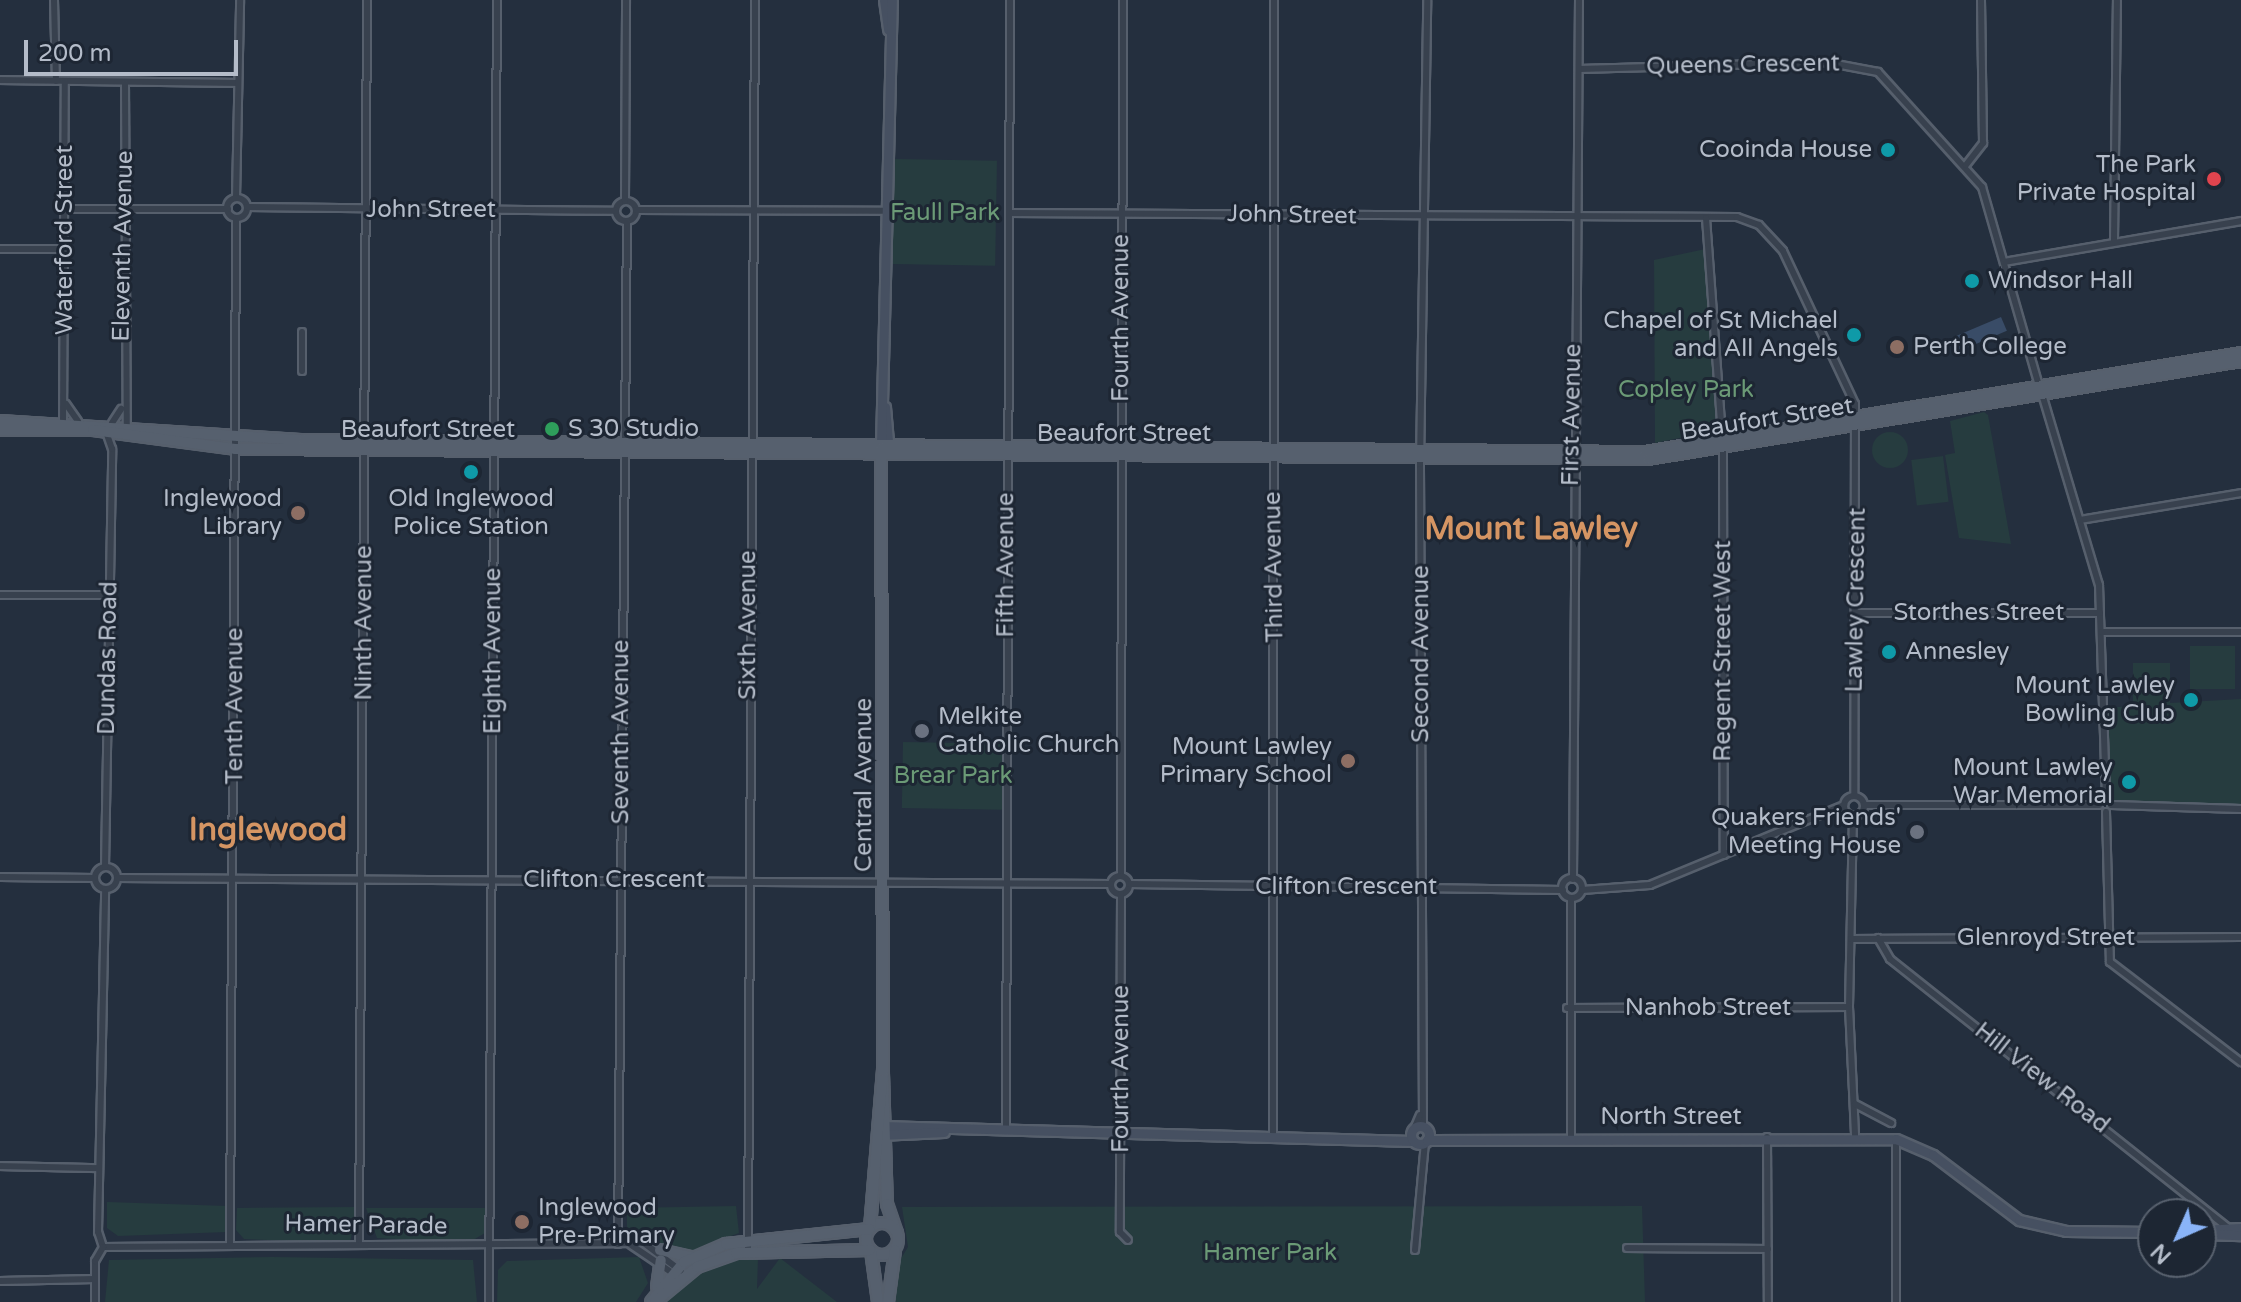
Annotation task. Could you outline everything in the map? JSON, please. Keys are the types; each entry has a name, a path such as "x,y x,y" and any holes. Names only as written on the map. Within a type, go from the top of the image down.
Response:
{"main road":[{"name":"Central Avenue","path":"884,0 888,30"},
{"name":"Central Avenue","path":"892,0 888,30 885,211 882,1131 887,1204 897,1233"},
{"name":"Beaufort Street","path":"0,421 109,427 235,444 1420,452 1571,456 1722,443 2241,353"},
{"name":"Beaufort Street","path":"1857,420 1871,414 2241,361"},
{"name":"Beaufort Street","path":"0,430 78,421 109,427"},
{"name":"Central Avenue","path":"869,1229 882,1131"},
{"name":"North Street","path":"882,1131 1571,1137 1855,1135 1896,1139 1933,1155 2019,1220 2066,1231 2137,1232"},
{"path":"653,1302 661,1255 693,1257 869,1229 885,1223 897,1233 888,1302"},
{"path":"2217,1229 2241,1228"},
{"path":"869,1229 878,1302"},
{"path":"2217,1232 2241,1235"},
{"path":"657,1289 679,1274 748,1246 870,1250 885,1255 896,1248"},
{"path":"653,1302 693,1257"}],"street":[{"path":"54,0 56,81"},
{"path":"228,209 236,198 240,0"},
{"name":"Ninth Avenue","path":"359,1245 367,0"},
{"name":"Eighth Avenue","path":"489,1302 497,0"},
{"path":"626,0 625,201 616,211 627,221 636,210"},
{"name":"Sixth Avenue","path":"748,1246 746,881 755,0"},
{"name":"Fifth Avenue","path":"1006,1131 1006,449 1010,0"},
{"name":"Fourth Avenue","path":"1121,875 1123,0"},
{"name":"Third Avenue","path":"1273,1133 1275,886 1271,451 1276,215 1275,0"},
{"name":"Second Avenue","path":"1415,1250 1420,1160 1420,452 1427,0"},
{"name":"First Avenue","path":"1573,879 1571,456 1579,0"},
{"path":"1966,165 1983,143 1981,0"},
{"path":"2114,241 2117,0"},
{"name":"Queens Crescent","path":"1579,69 1859,63 1878,72 1966,165 1982,187 2080,520 2100,613 2110,962 2241,1062"},
{"path":"0,80 238,83"},
{"name":"Waterford Street","path":"63,425 65,81"},
{"name":"Eleventh Avenue","path":"125,83 121,409 126,429"},
{"path":"64,209 228,209 236,218 247,207 236,198"},
{"path":"625,201 636,210 885,211"},
{"name":"John Street","path":"247,207 616,211"},
{"name":"John Street","path":"1009,213 1575,217"},
{"name":"Lawley Crescent","path":"1575,217 1747,219 1780,247 1855,404 1857,613 1854,796"},
{"name":"Tenth Avenue","path":"230,1243 235,879 236,218"},
{"name":"Regent Street West","path":"1706,218 1722,443 1724,855"},
{"name":"Seventh Avenue","path":"618,1244 622,446 627,221"},
{"path":"2004,262 2241,221"},
{"path":"0,249 64,249"},
{"path":"302,332 302,371"},
{"path":"65,400 78,421"},
{"path":"1855,404 1871,414"},
{"path":"109,427 121,409"},
{"name":"Dundas Road","path":"105,867 112,449 109,427"},
{"path":"112,449 126,429"},
{"path":"2080,520 2241,493"},
{"path":"0,595 108,595"},
{"name":"Storthes Street","path":"1857,613 2100,613"},
{"path":"2102,632 2241,632"},
{"path":"1571,898 1582,890 1650,885 1844,805 1854,796 1864,805 2241,809"},
{"path":"1844,805 1853,816 1849,1007 1855,1135"},
{"path":"1853,816 1864,805"},
{"path":"0,877 95,878 105,867 117,878 105,890"},
{"path":"1121,875 1129,884 1121,894 1111,884 1121,875"},
{"path":"95,878 105,890 99,1168 103,1247 95,1279 95,1302"},
{"name":"Clifton Crescent","path":"117,878 1111,884"},
{"path":"1571,1137 1567,1008 1571,898 1563,890 1573,879 1582,890"},
{"name":"Clifton Crescent","path":"1129,884 1563,890"},
{"name":"Fourth Avenue","path":"1121,894 1120,1232 1128,1240"},
{"name":"Glenroyd Street","path":"1851,939 2241,937"},
{"name":"Hill View Road","path":"1878,938 1890,959 2193,1198"},
{"name":"Nanhob Street","path":"1567,1008 1849,1007"},
{"path":"1855,1104 1891,1123"},
{"path":"1767,1137 1768,1302"},
{"path":"1896,1139 1896,1302"},
{"path":"0,1166 99,1168"},
{"name":"Hill View Road","path":"2217,1218 2228,1228"},
{"name":"Hamer Parade","path":"103,1247 230,1243 489,1247 628,1243 661,1255"},
{"path":"1627,1248 1768,1249"},
{"path":"661,1255 679,1274"},
{"path":"0,1281 95,1279"}],"green space":[{"name":"Faull Park","path":"894,159 997,161 995,266 892,264"},
{"name":"Copley Park","path":"1710,248 1719,430 1655,443 1654,260"},
{"path":"1984,412 1988,415 2011,544 1959,538 1945,455 1955,453 1950,421"},
{"path":"1890,432 1903,437 1908,450 1903,463 1890,468 1877,463 1872,450 1877,437"},
{"path":"1943,456 1949,502 1917,506 1911,460"},
{"path":"2190,646 2235,646 2235,689 2190,689"},
{"path":"2133,663 2170,663 2170,703 2241,699 2241,809 2106,806 2108,708 2140,705 2133,704"},
{"name":"Brear Park","path":"903,742 1004,744 1003,810 902,808"},
{"path":"107,1202 228,1206 227,1232 118,1236 107,1228"},
{"path":"736,1206 739,1233 686,1253 627,1233 627,1208"},
{"name":"Hamer Park","path":"1642,1206 1645,1302 894,1302 894,1270 908,1247 902,1207"},
{"path":"357,1207 350,1243 244,1239 236,1230 237,1208"},
{"path":"366,1208 486,1208 485,1233 468,1243 377,1238"},
{"path":"272,1257 473,1260 477,1302 105,1302 109,1260"},
{"path":"639,1257 648,1283 636,1302 497,1302 498,1270 507,1261"},
{"path":"735,1258 758,1259 757,1289 780,1258 837,1302 665,1302 697,1273"}],"water":[{"path":"2001,317 2007,331 1959,351 1953,337"}],"place":[{"name":"Cooinda House","path":"1888,150"},
{"name":"The Park Private Hospital","path":"2214,179"},
{"name":"Windsor Hall","path":"1972,281"},
{"name":"Chapel of St Michael and All Angels","path":"1854,335"},
{"name":"Perth College","path":"1897,347"},
{"name":"S 30 Studio","path":"552,429"},
{"name":"Old Inglewood Police Station","path":"471,472"},
{"name":"Inglewood Library","path":"298,513"},
{"name":"Annesley","path":"1889,652"},
{"name":"Mount Lawley Bowling Club","path":"2191,700"},
{"name":"Melkite Catholic Church","path":"922,731"},
{"name":"Mount Lawley Primary School","path":"1348,761"},
{"name":"Mount Lawley War Memorial","path":"2129,782"},
{"name":"Quakers Friends' Meeting House","path":"1917,832"},
{"name":"Inglewood Pre-Primary","path":"522,1222"}],"district":[{"name":"Mount Lawley","path":"1531,529"},
{"name":"Inglewood","path":"268,830"}]}
